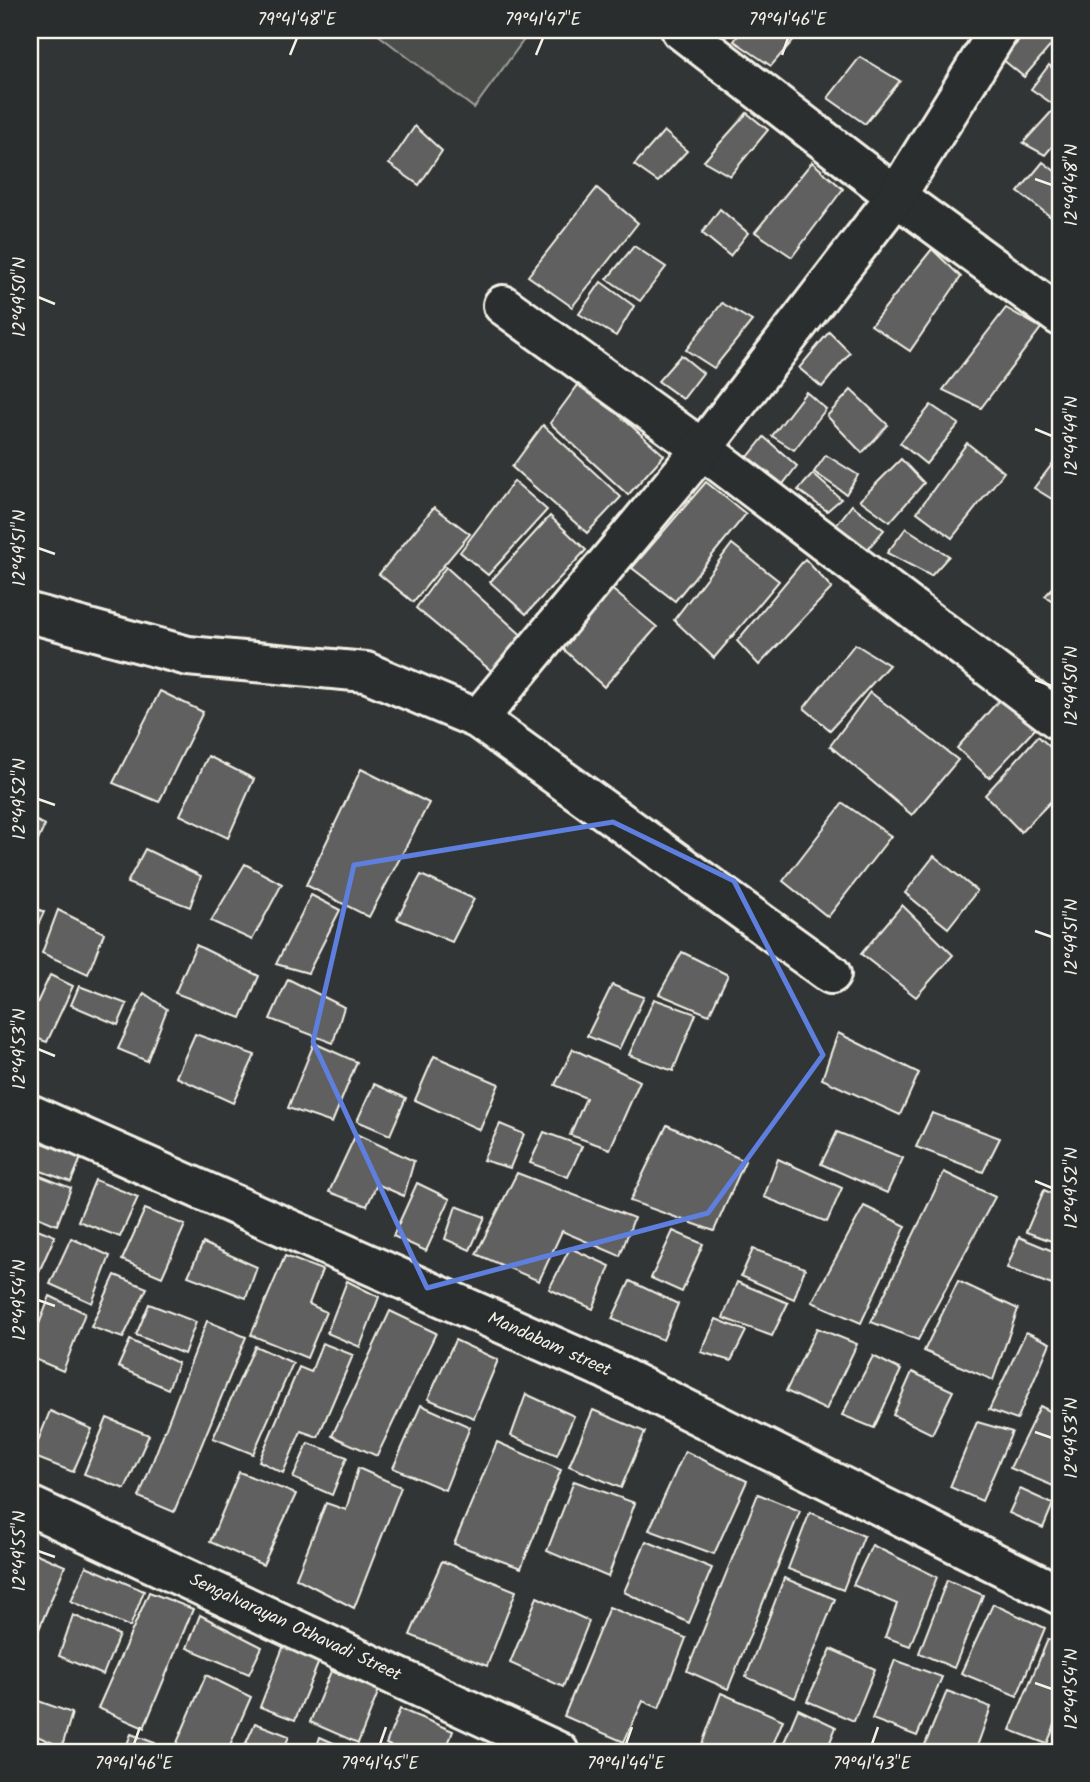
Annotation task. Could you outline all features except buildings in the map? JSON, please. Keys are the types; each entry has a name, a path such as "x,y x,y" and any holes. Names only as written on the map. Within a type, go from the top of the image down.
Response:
{"street":[{"path":"681,30 896,196 1060,316"},
{"path":"478,719 702,449 896,196 999,30"},
{"path":"503,305 702,449 1060,721"},
{"path":"30,613 188,656 366,672 478,719 831,974"},
{"name":"Mandabam street","path":"30,1114 607,1370 1060,1595"},
{"name":"Sengalvarayan Othavadi Street","path":"30,1506 559,1752"}],"highlighted area":[{"path":"613,822 734,881 823,1055 708,1213 427,1288 313,1042 354,865"}],"shaded area":[{"path":"372,30 531,30 474,108"}]}
